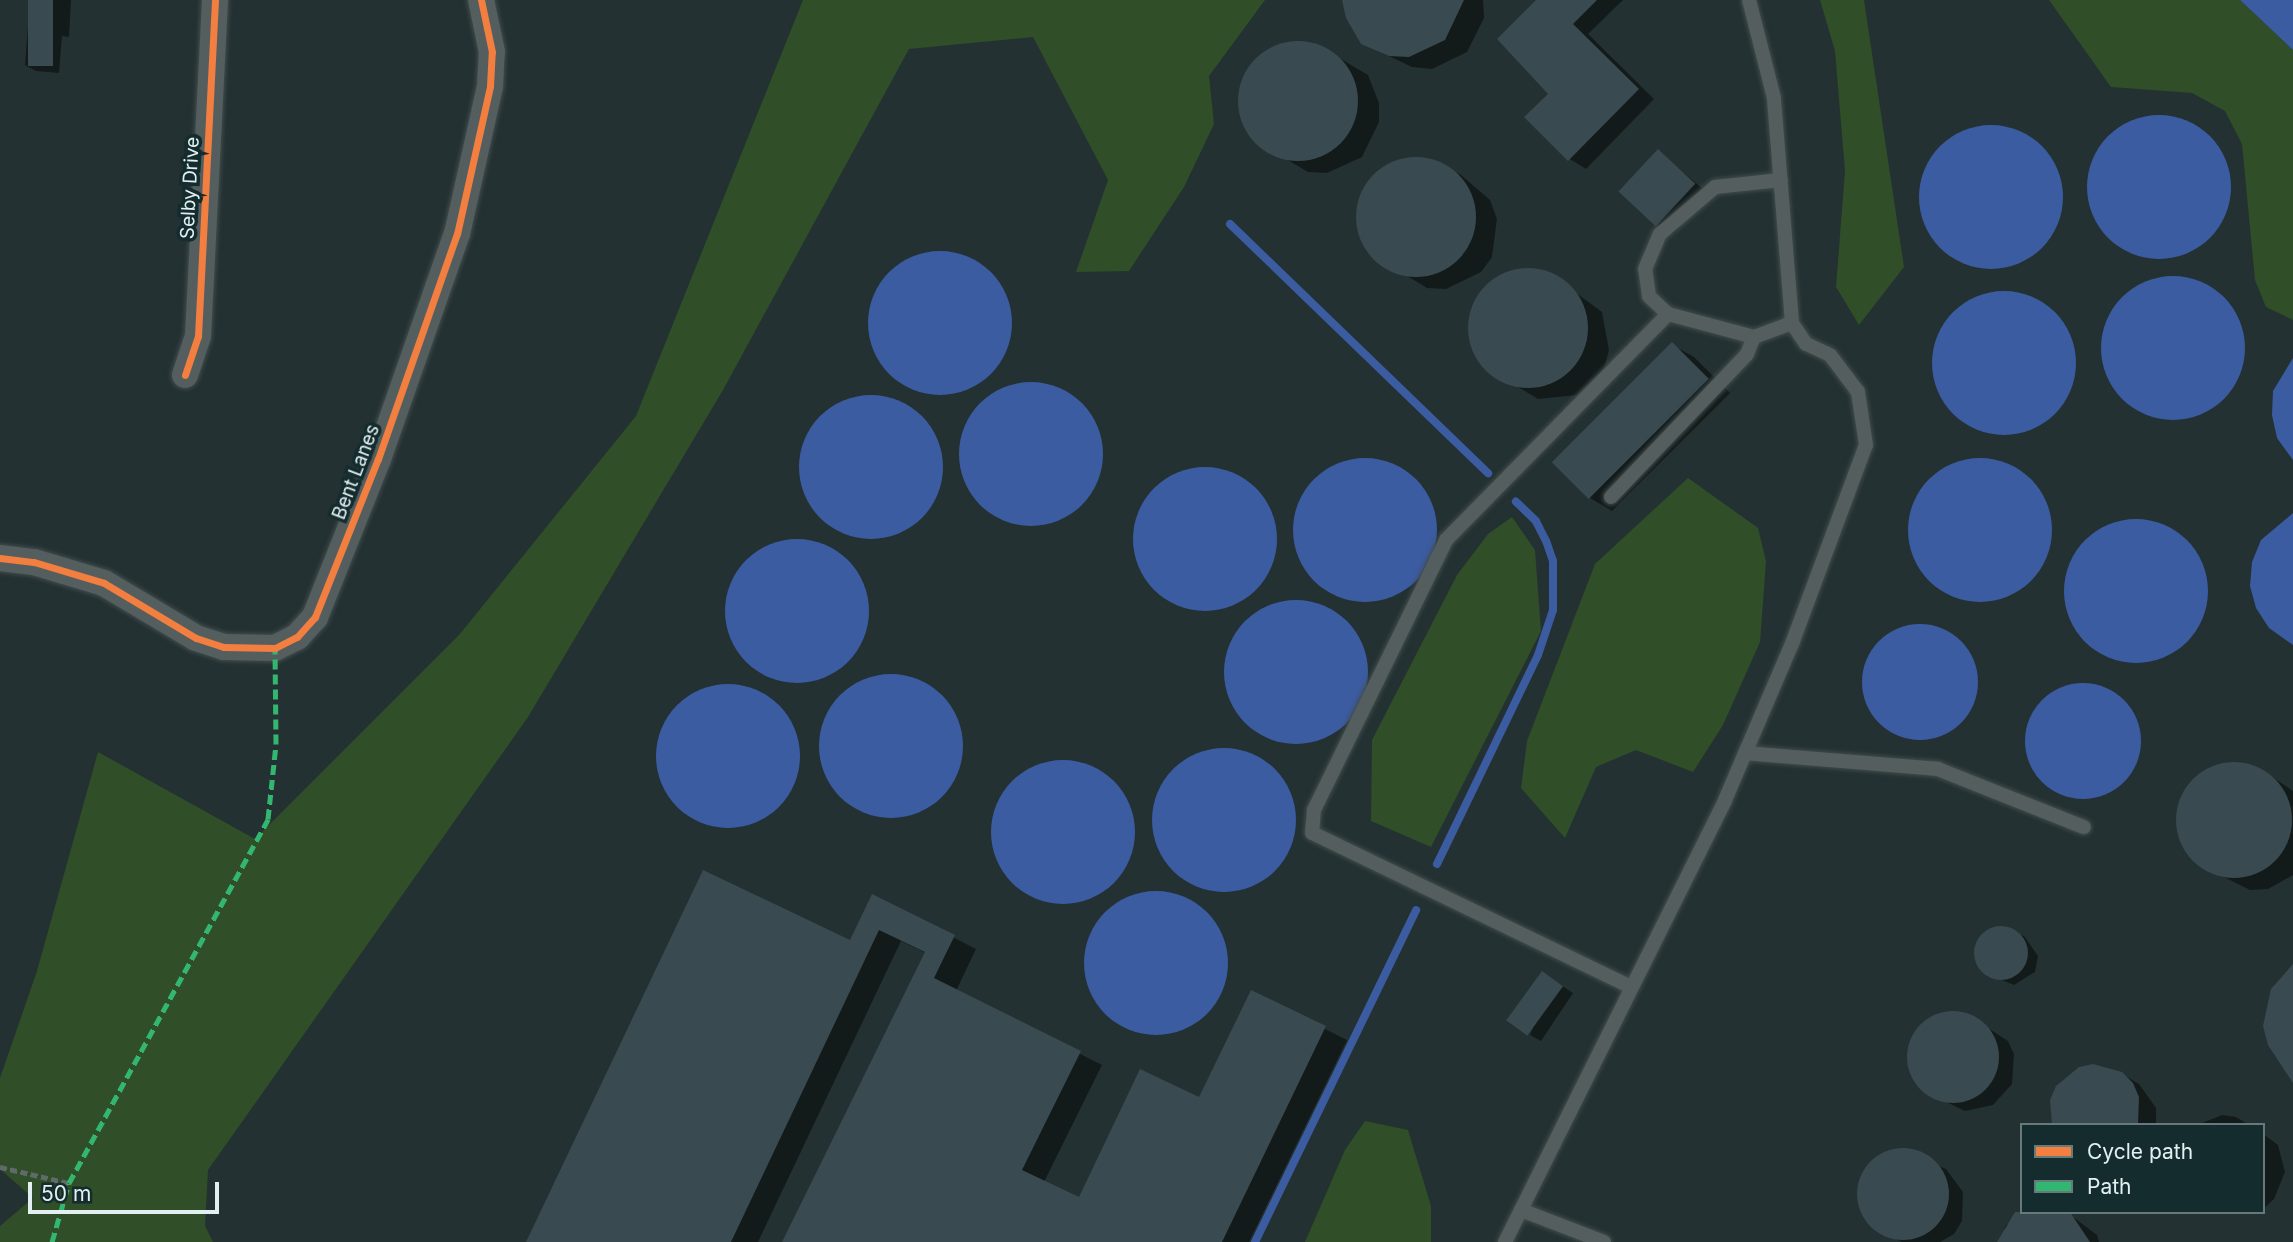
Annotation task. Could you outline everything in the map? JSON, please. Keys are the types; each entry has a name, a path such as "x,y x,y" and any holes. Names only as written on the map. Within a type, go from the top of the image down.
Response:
{"street":[{"name":"Selby Drive","path":"185,375 198,336 215,0"},
{"name":"Bent Lanes","path":"0,558 34,562 104,583 196,638 224,648 275,648 297,636 315,617 378,459 457,234 490,86 492,52 481,0"}],"lane":[{"path":"1505,1242 1745,753 1794,641 1866,445 1858,392 1830,355 1806,344 1792,323 1774,98 1749,0"},
{"path":"1781,180 1715,187 1660,234 1644,269 1649,296 1668,314 1754,337 1792,323"},
{"path":"1631,987 1312,833 1314,810 1446,540 1668,314"},
{"path":"1611,496 1747,354 1754,337"},
{"path":"1745,753 1938,769 2084,828"},
{"path":"1521,1210 1604,1242"}],"path":[{"path":"0,1167 69,1183"}],"green space":[{"path":"803,0 1265,0 1209,76 1214,124 1184,187 1129,271 1076,272 1108,180 1033,37 909,49 723,390 528,717 208,1170 205,1226 213,1242 0,1242 0,1226 33,1198 0,1169 0,1078 37,971 98,752 255,839 460,634 636,416"},
{"path":"1820,0 1864,0 1904,267 1859,325 1836,287 1845,171 1835,51"},
{"path":"2049,0 2240,0 2293,50 2293,320 2266,307 2255,280 2242,144 2225,111 2192,93 2111,87"},
{"path":"1688,478 1758,528 1766,561 1760,642 1723,725 1693,772 1636,750 1596,767 1565,838 1521,788 1527,741 1595,564"},
{"path":"1512,517 1535,550 1541,631 1431,847 1371,821 1372,740 1457,575 1488,534"},
{"path":"1365,1121 1408,1130 1431,1206 1431,1242 1305,1242 1345,1150"}],"water":[{"path":"2240,0 2293,0 2293,50"},
{"path":"2159,115 2186,121 2210,136 2225,160 2231,187 2225,214 2210,238 2186,253 2159,259 2132,253 2108,238 2093,214 2087,187 2093,160 2108,136 2132,121"},
{"path":"1991,125 2018,131 2042,146 2057,170 2063,197 2057,224 2042,248 2018,263 1991,269 1964,263 1940,248 1925,224 1919,197 1925,170 1940,146 1964,131"},
{"path":"940,251 967,257 991,272 1006,296 1012,323 1006,350 991,374 967,389 940,395 913,389 889,374 874,350 868,323 874,296 889,272 913,257"},
{"path":"2173,276 2200,282 2224,297 2239,321 2245,348 2239,375 2224,399 2200,414 2173,420 2146,414 2122,399 2107,375 2101,348 2107,321 2122,297 2146,282"},
{"path":"2004,291 2031,297 2055,312 2070,336 2076,363 2070,390 2055,414 2031,429 2004,435 1977,429 1953,414 1938,390 1932,363 1938,336 1953,312 1977,297"},
{"path":"2293,358 2293,460 2277,438 2272,415 2273,391"},
{"path":"1031,382 1058,388 1082,403 1097,427 1103,454 1097,481 1082,505 1058,520 1031,526 1004,520 980,505 965,481 959,454 965,427 980,403 1004,388"},
{"path":"871,395 898,401 922,416 937,440 943,467 937,494 922,518 898,533 871,539 844,533 820,518 805,494 799,467 805,440 820,416 844,401"},
{"path":"1365,458 1392,464 1416,479 1431,503 1437,530 1431,557 1416,581 1392,596 1365,602 1338,596 1314,581 1299,557 1293,530 1299,503 1314,479 1338,464"},
{"path":"1980,458 2007,464 2031,479 2046,503 2052,530 2046,557 2031,581 2007,596 1980,602 1953,596 1929,581 1914,557 1908,530 1914,503 1929,479 1953,464"},
{"path":"1205,467 1232,473 1256,488 1271,512 1277,539 1271,566 1256,590 1232,605 1205,611 1178,605 1154,590 1139,566 1133,539 1139,512 1154,488 1178,473"},
{"path":"2293,513 2293,645 2269,628 2256,608 2250,586 2252,562 2261,540"},
{"path":"2136,519 2163,525 2187,540 2202,564 2208,591 2202,618 2187,642 2163,657 2136,663 2109,657 2085,642 2070,618 2064,591 2070,564 2085,540 2109,525"},
{"path":"797,539 824,545 848,560 863,584 869,611 863,638 848,662 824,677 797,683 770,677 746,662 731,638 725,611 731,584 746,560 770,545"},
{"path":"1296,600 1323,606 1347,621 1362,645 1368,672 1362,699 1347,723 1323,738 1296,744 1269,738 1245,723 1230,699 1224,672 1230,645 1245,621 1269,606"},
{"path":"1920,624 1942,628 1961,641 1974,660 1978,682 1974,704 1961,723 1942,736 1920,740 1898,736 1879,723 1866,704 1862,682 1866,660 1879,641 1898,628"},
{"path":"891,674 918,680 942,695 957,719 963,746 957,773 942,797 918,812 891,818 864,812 840,797 825,773 819,746 825,719 840,695 864,680"},
{"path":"2083,683 2105,687 2124,700 2137,719 2141,741 2137,763 2124,782 2105,795 2083,799 2061,795 2042,782 2029,763 2025,741 2029,719 2042,700 2061,687"},
{"path":"728,684 755,690 779,705 794,729 800,756 794,783 779,807 755,822 728,828 701,822 677,807 662,783 656,756 662,729 677,705 701,690"},
{"path":"1224,748 1251,754 1275,769 1290,793 1296,820 1290,847 1275,871 1251,886 1224,892 1197,886 1173,871 1158,847 1152,820 1158,793 1173,769 1197,754"},
{"path":"1063,760 1090,766 1114,781 1129,805 1135,832 1129,859 1114,883 1090,898 1063,904 1036,898 1012,883 997,859 991,832 997,805 1012,781 1036,766"},
{"path":"1156,891 1183,897 1207,912 1222,936 1228,963 1222,990 1207,1014 1183,1029 1156,1035 1129,1029 1105,1014 1090,990 1084,963 1090,936 1105,912 1129,897"}],"building":[{"path":"28,0 53,0 53,66 28,66"},
{"path":"1342,0 1464,0 1445,40 1409,57 1389,56 1361,44 1346,18"},
{"path":"1536,0 1597,0 1573,24 1639,89 1568,161 1524,117 1548,94 1497,39"},
{"path":"1298,41 1321,45 1341,58 1354,78 1358,101 1354,124 1341,144 1321,157 1298,161 1275,157 1255,144 1242,124 1238,101 1242,78 1255,58 1275,45"},
{"path":"1658,149 1695,184 1656,226 1618,191"},
{"path":"1416,157 1439,162 1458,175 1471,194 1476,217 1471,240 1458,259 1439,272 1416,277 1393,272 1374,259 1361,240 1356,217 1361,194 1374,175 1393,162"},
{"path":"1528,268 1551,273 1570,286 1583,305 1588,328 1583,351 1570,370 1551,383 1528,388 1505,383 1486,370 1473,351 1468,328 1473,305 1486,286 1505,273"},
{"path":"1672,342 1709,379 1589,499 1552,462"},
{"path":"2234,762 2256,766 2275,779 2288,798 2292,820 2288,842 2275,861 2256,874 2234,878 2212,874 2193,861 2180,842 2176,820 2180,798 2193,779 2212,766"},
{"path":"703,870 850,940 872,894 955,935 934,978 1081,1051 1022,1170 1079,1197 1140,1069 1199,1097 1251,990 1326,1026 1222,1242 782,1242 925,952 879,930 731,1242 526,1242"},
{"path":"2001,926 2020,934 2028,953 2020,972 2001,980 1982,972 1974,953 1982,934"},
{"path":"2293,964 2293,1083 2268,1045 2263,1026 2271,989"},
{"path":"1542,971 1563,986 1527,1036 1506,1020"},
{"path":"1953,1011 1970,1015 1985,1025 1995,1040 1999,1057 1995,1074 1985,1089 1970,1099 1953,1103 1936,1099 1921,1089 1911,1074 1907,1057 1911,1040 1921,1025 1936,1015"},
{"path":"2093,1064 2122,1072 2133,1083 2139,1097 2138,1123 2052,1123 2050,1100 2056,1086 2079,1067"},
{"path":"1903,1148 1920,1152 1935,1162 1945,1177 1949,1194 1945,1211 1935,1226 1920,1236 1903,1240 1886,1236 1871,1226 1861,1211 1857,1194 1861,1177 1871,1162 1886,1152"},
{"path":"2015,1212 2020,1212 2071,1214 2090,1242 1997,1242"}],"waterway":[{"path":"1230,224 1488,473"},
{"path":"1437,864 1538,655 1553,610 1553,561 1536,521 1516,502"},
{"path":"1255,1242 1416,910"}],"marked path":[{"path":"52,1242 69,1183 268,819 276,744 275,648"}],"cycle path":[{"path":"185,375 198,336 215,0"},
{"path":"0,558 34,562 104,583 196,638 224,647 275,648 297,637 315,617 378,459 457,234 490,86 492,52 481,0"}]}
